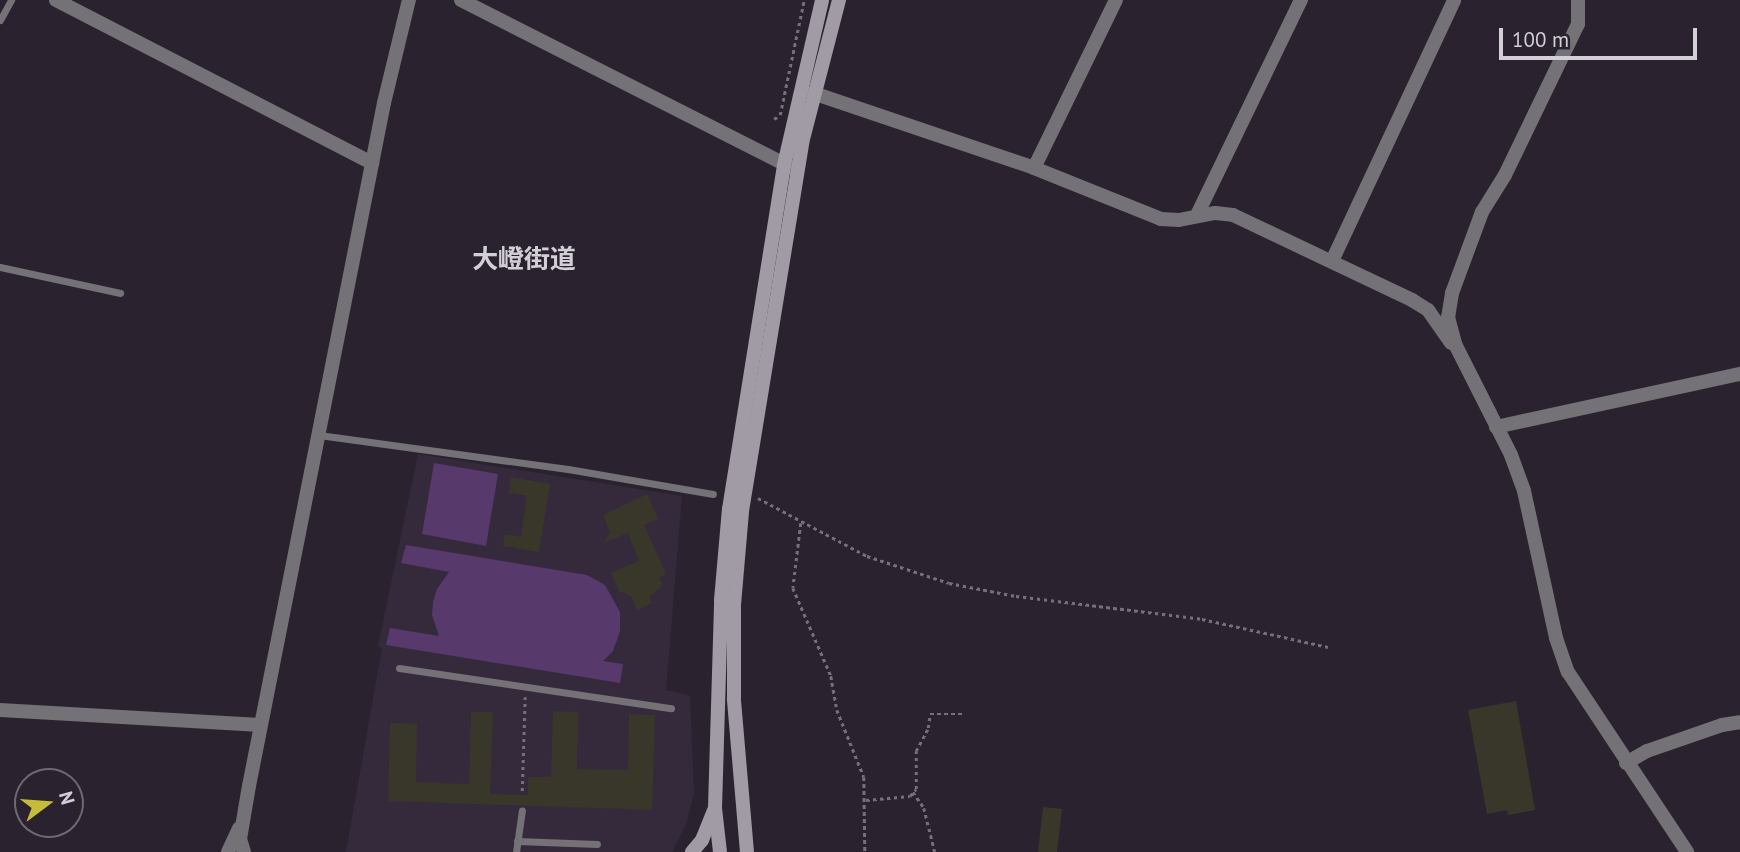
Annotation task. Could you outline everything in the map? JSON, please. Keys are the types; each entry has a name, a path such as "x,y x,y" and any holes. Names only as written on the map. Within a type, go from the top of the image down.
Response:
{"main road":[{"path":"720,852 715,808 721,600 729,509 822,0"},
{"path":"747,852 734,699 734,632 744,494 791,168 839,0"},
{"path":"692,852 702,840 715,808"}],"street":[{"path":"56,0 372,163"},
{"path":"244,852 240,839 261,725 372,163 409,0"},
{"path":"461,0 791,168"},
{"path":"1034,168 1116,0"},
{"path":"1197,215 1301,0"},
{"path":"1332,261 1454,0"},
{"path":"1578,0 1578,24 1505,175 1482,212 1452,296 1448,317 1455,344 1511,455 1524,491 1556,638 1568,672 1626,763 1688,852"},
{"path":"813,93 1034,168 1161,219 1233,215 1412,300 1427,310 1468,371"},
{"path":"1427,310 1437,311 1452,296"},
{"path":"1496,427 1740,374"},
{"path":"0,710 261,725"},
{"path":"1626,763 1647,751 1723,725 1740,722"},
{"path":"228,852 243,821"}],"lane":[{"path":"0,20 11,0"},
{"path":"0,267 120,293"},
{"path":"319,435 568,469 713,494"},
{"path":"399,668 671,708"},
{"path":"516,852 522,810"},
{"path":"517,841 597,844"}],"path":[{"path":"774,119 780,115 804,0"},
{"path":"744,494 770,502 801,523 867,556 949,583 1016,596 1202,619 1328,647"},
{"path":"801,523 793,588 831,676 838,710 864,777 865,852"},
{"path":"522,791 525,688"},
{"path":"866,800 902,798 913,792 917,780 916,751 928,728 930,714 963,714"},
{"path":"913,792 924,808 935,852"}],"shaded area":[{"path":"418,454 682,496 666,690 690,696 694,793 686,824 672,852 346,852 382,648 378,646"},
{"path":"434,463 498,474 486,546 422,534"},
{"path":"406,545 587,575 605,585 620,612 620,631 613,651 603,661 623,664 620,683 386,645 390,628 439,636 432,615 433,602 437,589 449,572 401,563"}],"building":[{"path":"511,477 550,484 539,552 503,546 505,534 521,537 527,496 509,493"},
{"path":"647,494 658,519 644,525 666,574 659,578 663,586 649,597 652,603 637,610 632,598 620,593 611,573 639,561 628,533 604,543 610,532 603,515"},
{"path":"1516,701 1535,810 1508,815 1507,810 1487,814 1468,710"},
{"path":"553,711 578,712 577,769 628,770 629,714 655,715 652,810 388,801 390,723 417,724 416,782 469,784 471,712 493,712 490,794 528,795 528,777 551,777"},
{"path":"1043,807 1062,809 1057,852 1038,852"}],"district":[{"name":"大嶝街道","path":"524,259"}]}
